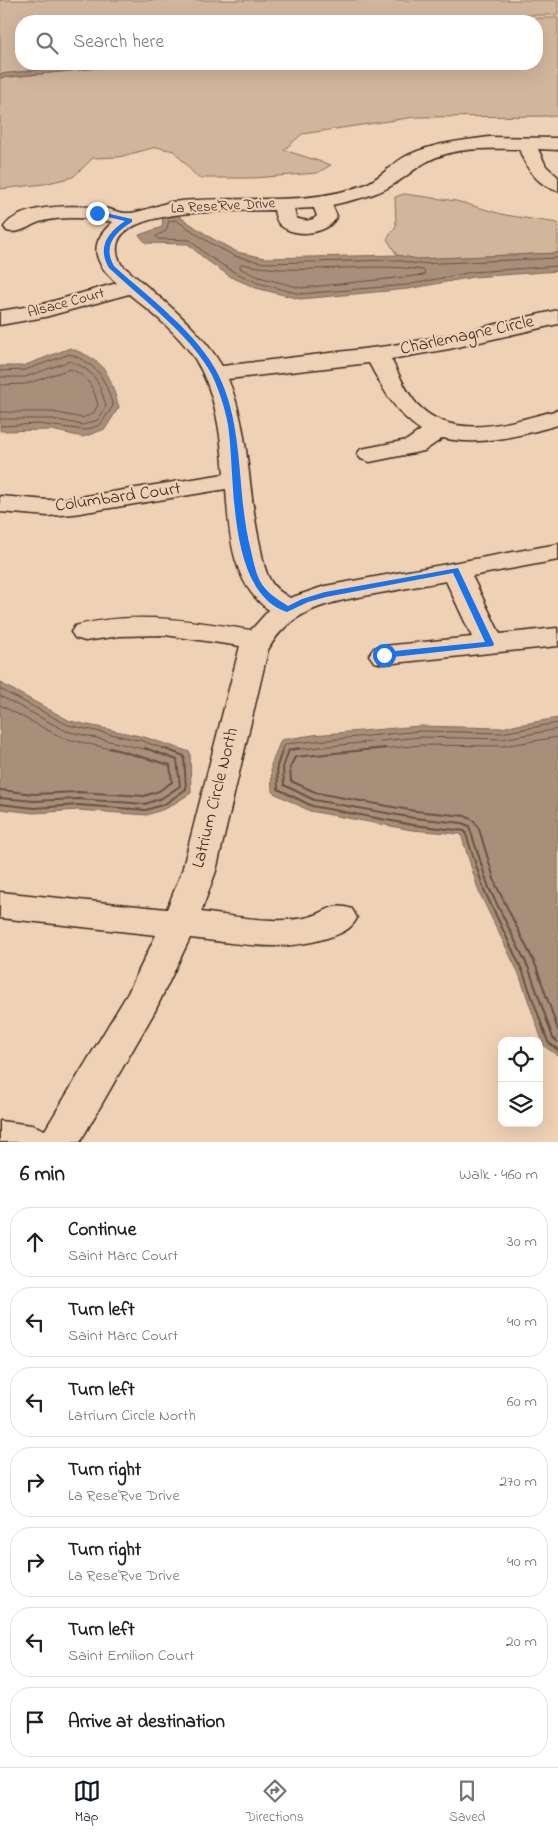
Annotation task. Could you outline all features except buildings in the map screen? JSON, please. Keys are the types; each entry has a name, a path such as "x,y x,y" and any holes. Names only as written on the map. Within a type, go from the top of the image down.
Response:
{"street":[{"name":"La Rese'Rve Drive","path":"287,609 272,599 261,588 254,576 244,537 236,480 232,425 225,398 214,374 192,341 111,267 105,253 110,237 117,229 130,220 156,211 172,208 283,202 321,202 370,189 388,180 413,160 438,150 489,143 558,144"},
{"path":"527,144 537,169 548,180 558,186"},
{"path":"14,227 31,218 72,212 97,213 130,220"},
{"name":"Alsace Court","path":"0,318 45,310 132,286"},
{"name":"Charlemagne Circle","path":"214,374 415,349 558,317"},
{"name":"Charlemagne Circle","path":"377,355 402,400 414,414 440,429 476,434 497,432 558,417"},
{"path":"370,454 415,446 440,429"},
{"name":"Columbard Court","path":"0,504 40,508 74,506 236,480"},
{"name":"Latrium Circle North","path":"58,1142 142,1001 179,924 199,871 253,650 269,624 287,609 325,595 558,552"},
{"path":"455,570 490,644"},
{"path":"86,632 127,626 165,626 258,640"},
{"path":"384,655 557,637"},
{"path":"0,905 280,934 302,933 323,928 340,918"},
{"path":"0,1138 32,1142"}],"shaded area":[{"path":"0,0 558,0 558,15 15,15 15,70 38,70 0,74"},
{"path":"543,18 558,18 558,116 415,117 302,134 284,150 331,165 317,173 253,178 198,178 174,151 156,147 119,157 93,158 73,177 44,184 0,189 0,78 79,70 543,70"},
{"path":"404,194 456,201 505,215 558,223 558,253 417,259 397,255 387,239 396,226 395,197"}],"water":[{"path":"38,70 79,70 0,78 0,74"},
{"path":"177,215 213,239 237,252 265,258 397,255 417,259 558,253 558,271 473,277 408,289 300,299 256,288 231,277 205,259 188,244 146,243 139,235 162,227 163,217"},
{"path":"70,348 83,353 99,364 112,384 119,407 105,429 83,437 52,430 0,431 0,366 23,366"},
{"path":"0,681 70,721 144,737 190,752 191,793 167,808 147,815 78,810 34,813 0,809"},
{"path":"558,718 558,1056 544,1046 543,1037 541,1037 519,974 479,892 461,834 412,830 310,811 272,792 271,765 281,740 313,735 420,726 501,728"}],"route":[{"path":"97,213 130,220 117,229 110,237 106,244 105,253 107,260 111,267 192,341 208,361 225,398 232,425 240,514 244,537 254,576 261,588 272,599 287,609 325,595 455,570 490,644 384,655"}]}
